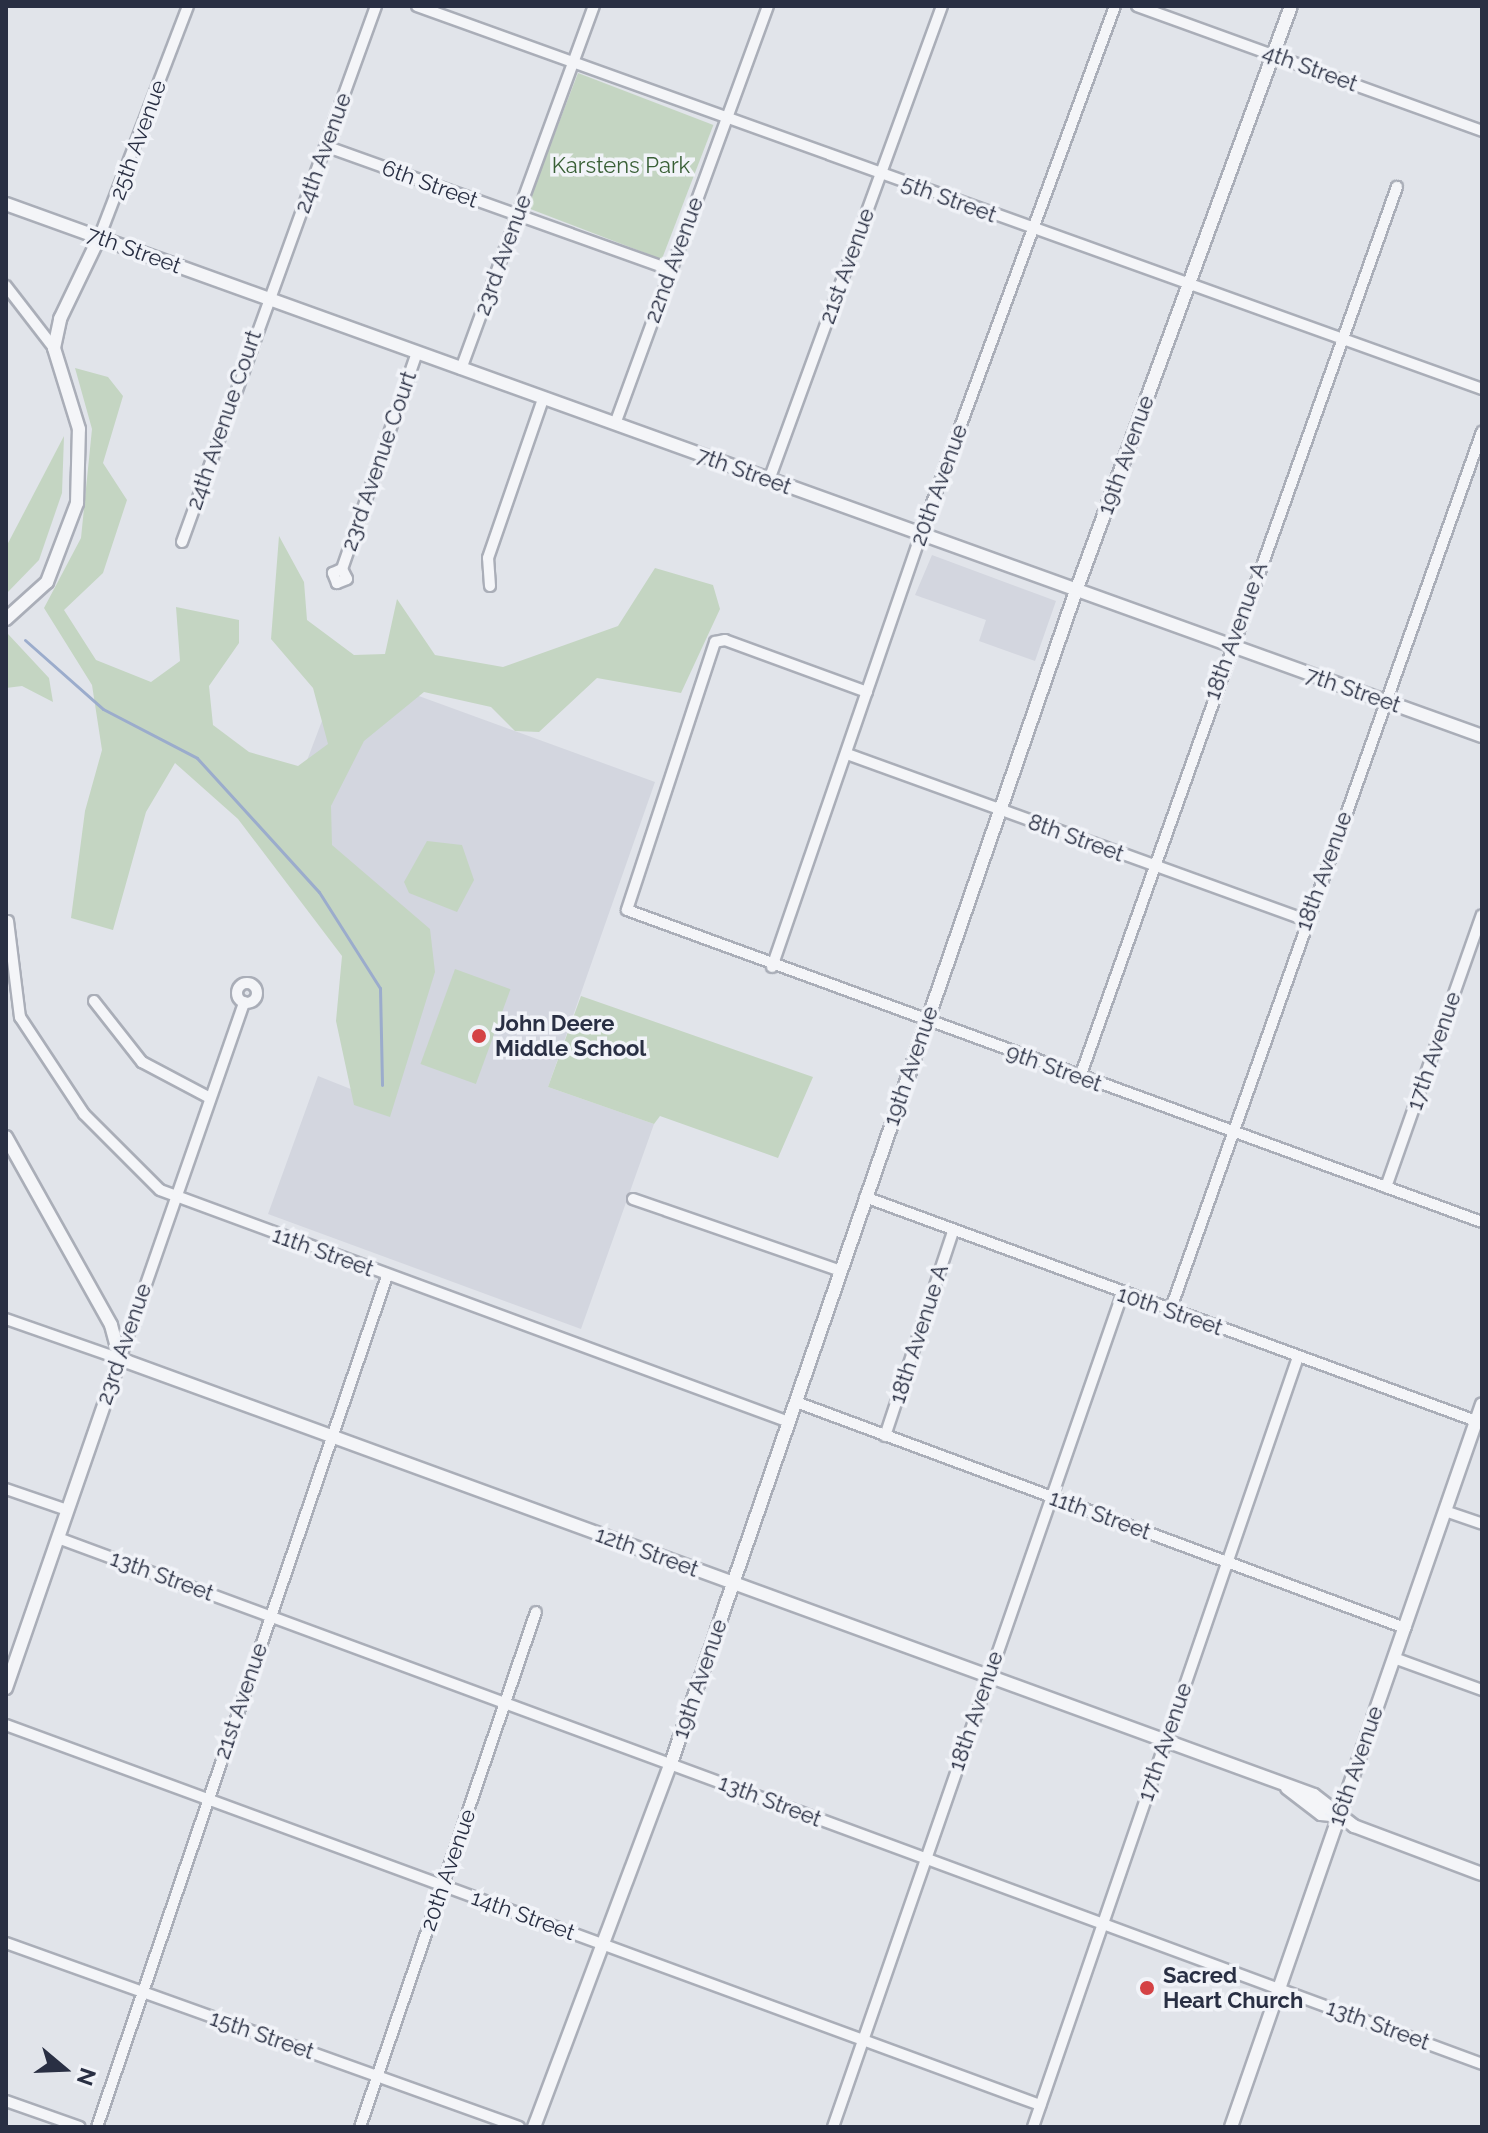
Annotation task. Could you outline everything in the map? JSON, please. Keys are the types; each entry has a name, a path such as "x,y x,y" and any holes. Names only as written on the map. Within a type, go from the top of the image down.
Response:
{"street":[{"name":"25th Avenue","path":"54,348 60,319 99,238 188,6"},
{"name":"24th Avenue","path":"268,299 376,6"},
{"name":"5th Street","path":"417,6 1482,389"},
{"name":"23rd Avenue","path":"461,369 594,6"},
{"name":"22nd Avenue","path":"615,424 768,6"},
{"name":"21st Avenue","path":"769,480 942,6"},
{"name":"20th Avenue","path":"772,967 920,536 1115,6"},
{"name":"4th Street","path":"1137,6 1482,131"},
{"name":"19th Avenue","path":"534,2127 671,1763 1076,591 1291,6"},
{"name":"6th Street","path":"325,146 671,270"},
{"name":"18th Avenue A","path":"1080,1077 1229,647 1397,187"},
{"name":"7th Street","path":"6,204 920,536 1482,736"},
{"path":"6,286 54,348 79,429 77,503 47,582 6,619"},
{"name":"24th Avenue Court","path":"182,542 268,299"},
{"name":"23rd Avenue Court","path":"342,569 417,353"},
{"path":"490,586 488,558 543,399"},
{"name":"18th Avenue","path":"1170,1311 1306,920 1482,432"},
{"name":"9th Street","path":"867,692 725,640 715,642 627,910 772,967 1482,1222"},
{"name":"8th Street","path":"847,754 1306,920"},
{"name":"17th Avenue","path":"1386,1187 1482,915"},
{"name":"11th Street","path":"8,921 14,994 38,1048 108,1143 175,1198 789,1422"},
{"path":"94,1001 142,1062 210,1098"},
{"name":"23rd Avenue","path":"6,1688 10,1664 58,1538 244,1002"},
{"path":"6,1137 111,1325 120,1359"},
{"name":"10th Street","path":"865,1197 1122,1295 1476,1421"},
{"path":"633,1199 841,1271"},
{"name":"18th Avenue A","path":"885,1436 953,1232"},
{"name":"21st Avenue","path":"97,2127 387,1276"},
{"name":"18th Avenue","path":"833,2127 923,1860 1122,1295"},
{"name":"12th Street","path":"6,1319 733,1583 1164,1744 1327,1800 1339,1816 1482,1874"},
{"name":"17th Avenue","path":"1033,2127 1298,1357"},
{"name":"11th Street","path":"796,1402 1405,1628"},
{"name":"16th Avenue","path":"1231,2127 1482,1404"},
{"path":"6,1489 67,1510"},
{"path":"1445,1511 1482,1524"},
{"name":"13th Street","path":"58,1538 1482,2064"},
{"name":"20th Avenue","path":"360,2127 536,1612"},
{"path":"1394,1658 1482,1690"},
{"name":"14th Street","path":"6,1725 1040,2105"},
{"name":"15th Street","path":"6,1943 519,2127"},
{"path":"6,2101 80,2127"}],"shaded area":[{"path":"932,555 1056,601 1035,661 979,641 986,620 915,595"},
{"name":"John Deere Middle School","path":"342,668 655,782 548,1087 654,1124 581,1329 268,1214 318,1076 391,1105 393,996 278,837"}],"green space":[{"name":"Karstens Park","path":"578,73 713,125 662,259 526,207"},
{"path":"75,368 108,377 123,396 103,463 127,500 103,573 64,610 96,660 151,682 180,661 176,607 239,620 239,643 209,686 213,725 249,752 298,766 328,744 313,688 271,639 279,536 304,582 307,620 354,655 385,654 397,599 435,655 503,667 618,626 655,568 713,585 720,609 681,693 597,678 539,732 515,731 491,707 424,692 364,741 331,806 332,845 430,929 435,972 390,1117 354,1105 336,1021 342,956 238,819 175,763 146,812 113,930 71,918 85,811 102,750 92,685 44,608 81,538 92,429"},
{"path":"64,436 62,493 39,560 6,594 6,547"},
{"path":"8,634 49,678 53,702 22,686 6,688"},
{"path":"427,841 462,845 474,880 457,912 409,893 404,882"},
{"path":"455,969 510,989 476,1084 420,1064"},
{"path":"581,996 813,1077 778,1158 660,1116 654,1124 548,1087"}],"waterway":[{"path":"25,640 103,709 197,758 319,892 380,988 382,1085"}],"place":[{"name":"John Deere Middle School","path":"479,1036"},
{"name":"Sacred Heart Church","path":"1147,1988"}]}
